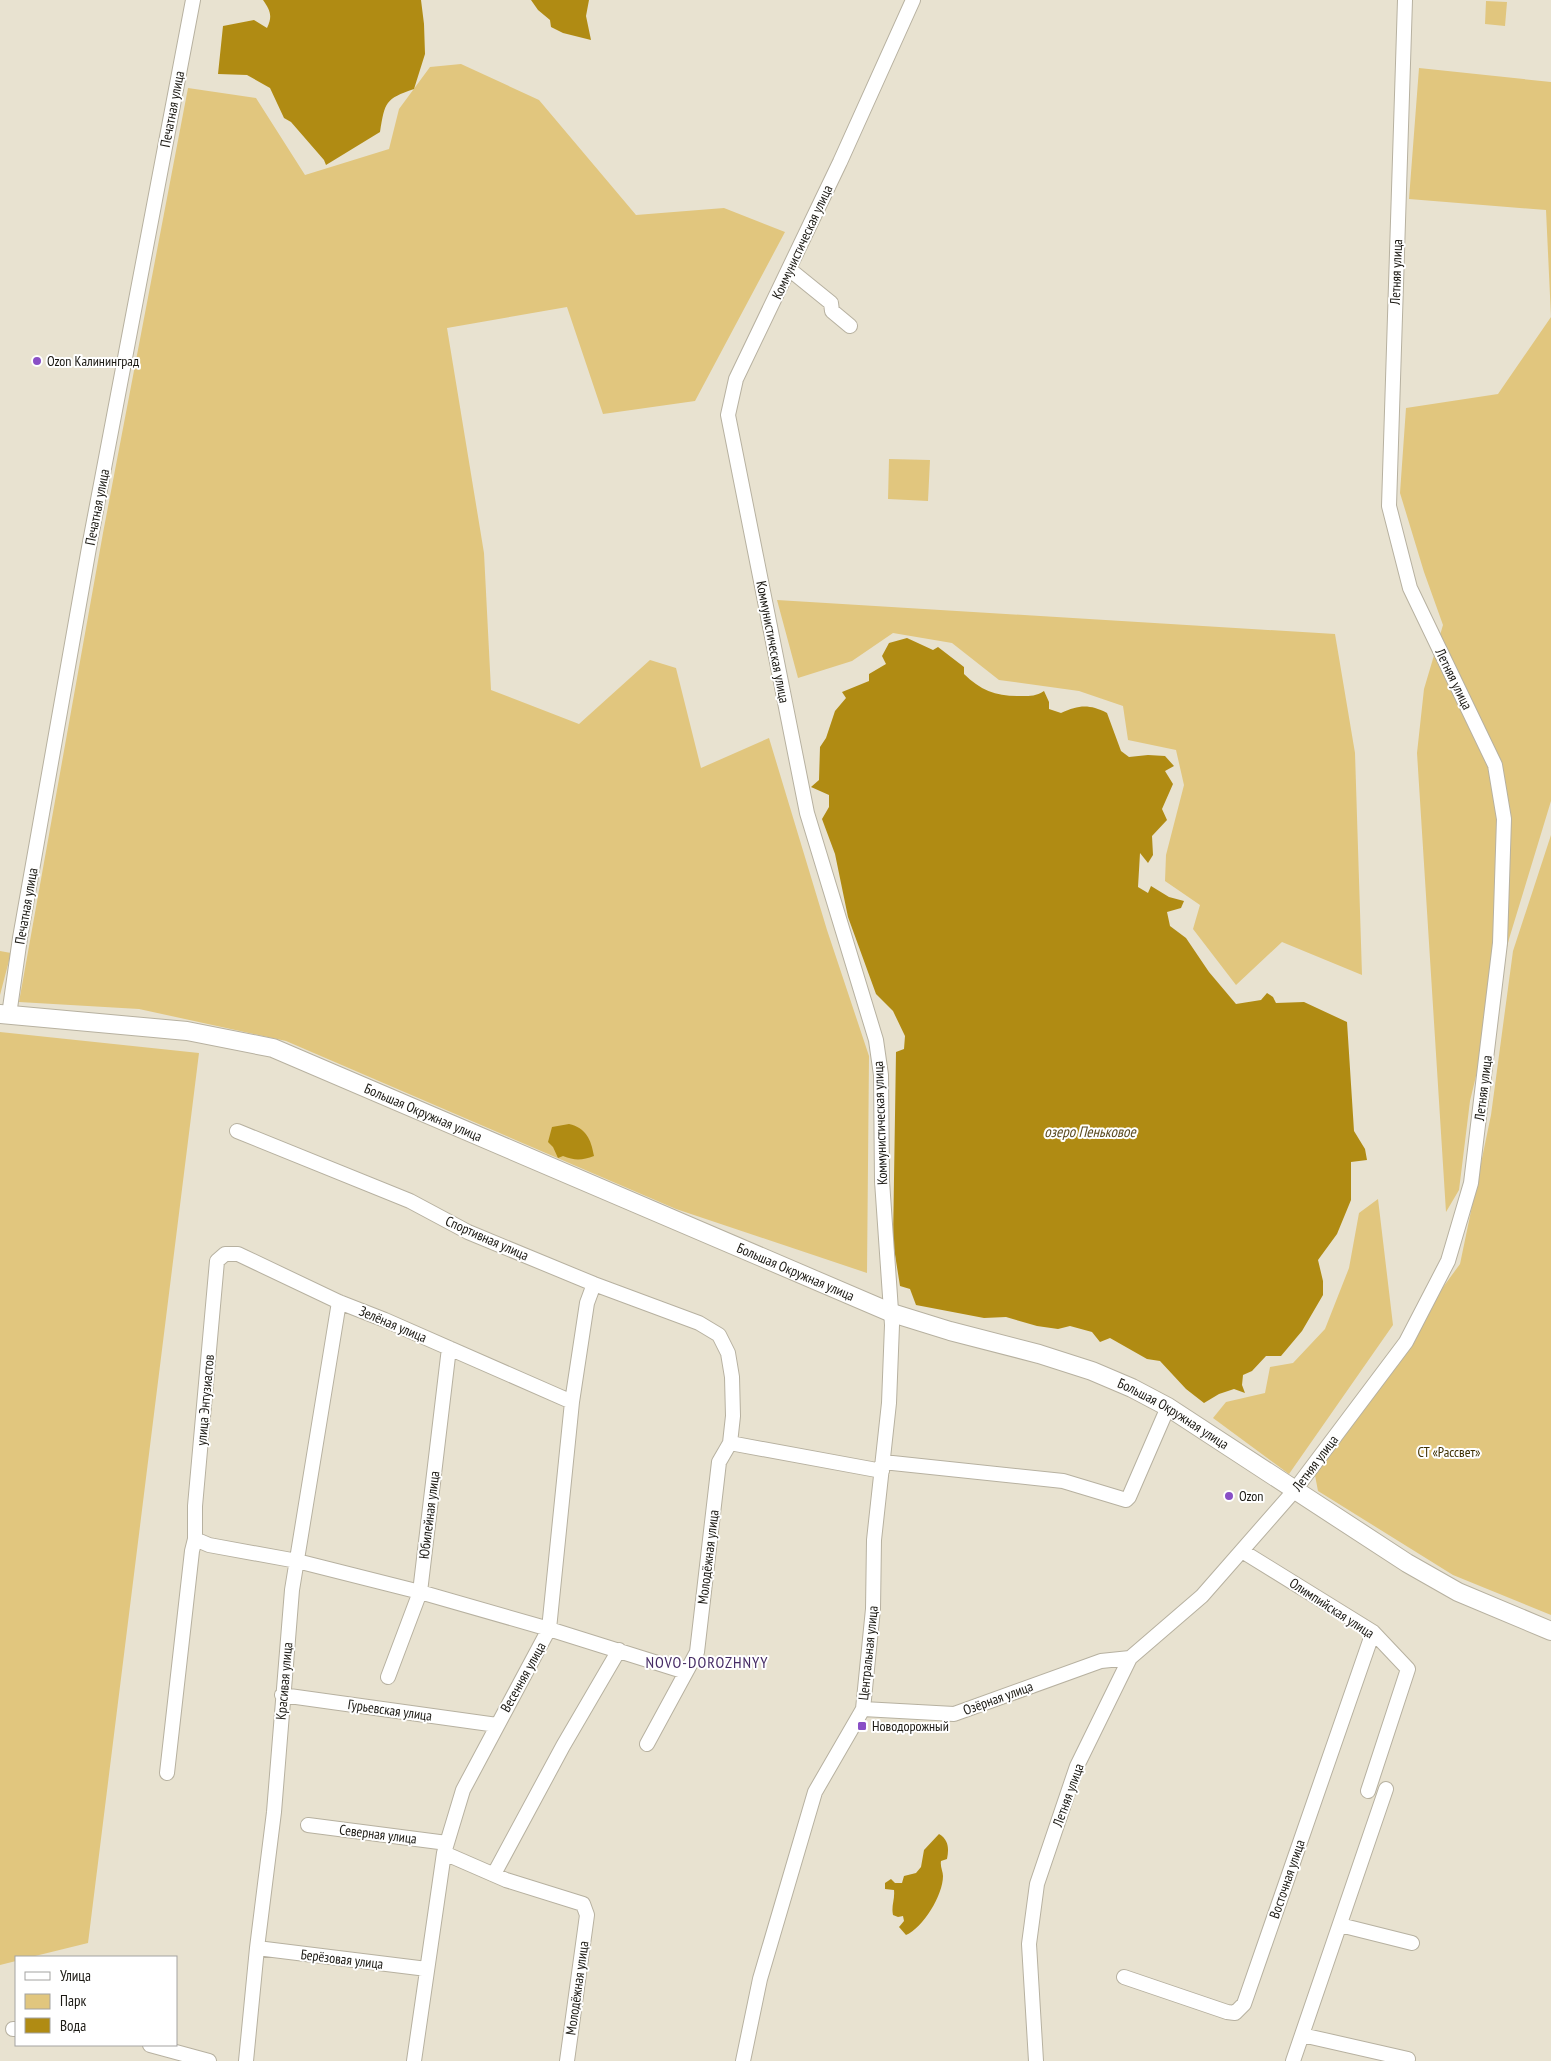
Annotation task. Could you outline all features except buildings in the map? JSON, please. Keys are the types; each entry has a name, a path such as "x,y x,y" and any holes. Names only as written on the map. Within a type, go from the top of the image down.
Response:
{"main road":[{"name":"Большая Окружная улица","path":"4,1015 187,1031 273,1048 892,1313 950,1331 1039,1354 1092,1371 1132,1388 1168,1407 1406,1564 1458,1592 1551,1631"}],"street":[{"name":"Печатная улица","path":"4,1015 20,938 90,542 193,0"},
{"name":"Коммунистическая улица","path":"892,1313 882,1181 882,1075 876,1040 808,813 728,415 736,379 840,162 913,0"},
{"name":"Летняя улица","path":"1036,2061 1029,1944 1037,1884 1077,1766 1130,1658 1202,1596 1242,1551 1294,1491 1406,1342 1448,1261 1471,1183 1500,943 1504,819 1496,765 1410,588 1388,506 1405,0"},
{"path":"789,268 831,303 832,311 850,326"},
{"name":"Спортивная улица","path":"237,1131 410,1201 468,1232 594,1284 700,1323 719,1335 728,1353"},
{"name":"Зелёная улица","path":"217,1261 225,1254 238,1254 339,1302 572,1402"},
{"name":"улица Энтузиастов","path":"167,1773 193,1545 217,1261"},
{"name":"Весенняя улица","path":"414,2061 446,1848 463,1790 549,1629 572,1402 586,1303 594,1284"},
{"name":"Красивая улица","path":"246,2061 257,1948 274,1812 292,1590 339,1302"},
{"name":"Центральная улица","path":"743,2061 760,1979 815,1792 863,1709 874,1609 874,1540 889,1403 892,1313"},
{"name":"Юбилейная улица","path":"388,1677 420,1592 449,1348"},
{"name":"Молодёжная улица","path":"647,1744 697,1652 719,1462 730,1443 733,1416 732,1377 728,1353"},
{"path":"730,1443 883,1466 1062,1481 1119,1500 1126,1500 1129,1498 1168,1407"},
{"path":"193,1545 209,1545 297,1561 420,1592 549,1629 686,1672"},
{"name":"Олимпийская улица","path":"1242,1551 1373,1632 1408,1669 1368,1791"},
{"name":"Восточная улица","path":"1124,1978 1227,2012 1235,2013 1244,2004 1373,1632"},
{"path":"494,1874 563,1746 618,1650"},
{"name":"Озёрная улица","path":"863,1709 954,1714 1101,1661 1130,1658"},
{"name":"Гурьевская улица","path":"282,1695 497,1725"},
{"path":"1293,2061 1386,1789"},
{"name":"Северная улица","path":"308,1825 446,1848 506,1880 583,1904 587,1915"},
{"name":"Молодёжная улица","path":"567,2061 587,1915"},
{"path":"1340,1925 1412,1943"},
{"name":"Берёзовая улица","path":"257,1948 427,1969"},
{"path":"1302,2035 1408,2059"},
{"path":"154,2046 209,2061"}],"green space":[{"path":"1486,1 1507,2 1505,26 1485,24"},
{"path":"461,64 539,100 636,215 724,208 785,232 695,401 603,414 567,307 447,328 484,553 491,690 579,724 650,660 676,668 701,768 769,738 827,930 869,1056 867,1273 676,1209 286,1041 139,1009 19,1002 103,533 188,88 256,98 305,175 389,149 399,109 430,67"},
{"path":"1419,68 1551,82 1551,317 1546,210 1409,199"},
{"path":"1551,317 1551,801 1509,939 1470,1101 1459,1190 1446,1212 1417,753 1424,689 1443,625 1424,572 1400,493 1406,408 1498,394"},
{"path":"889,459 930,460 928,501 888,499"},
{"path":"777,600 1335,634 1355,753 1362,975 1282,942 1236,985 1193,929 1200,905 1165,881 1166,855 1184,785 1176,750 1128,740 1123,706 1079,691 999,680 952,643 893,633 852,661 798,678"},
{"name":"СТ «Рассвет»","path":"1551,835 1551,1615 1453,1575 1318,1491 1313,1465 1460,1264 1491,1115 1513,951"},
{"path":"0,951 11,953 0,995"},
{"path":"0,1032 199,1053 88,1943 35,1956 15,1956 15,1961 0,1965"},
{"path":"1378,1199 1393,1325 1289,1474 1213,1418 1226,1402 1265,1393 1270,1367 1293,1363 1325,1329 1349,1268 1359,1213"}],"water":[{"path":"263,0 421,0 425,54 414,89 397,96 388,103 383,114 380,132 326,165 324,160 291,122 284,118 270,88 247,75 218,74 223,26 254,20 267,28 270,13"},
{"path":"531,0 589,0 586,16 591,40 563,33 551,27 550,20 538,10"},
{"name":"озеро Пеньковое","path":"907,638 933,650 938,647 964,667 964,674 970,680 990,692 1013,696 1031,696 1044,691 1049,702 1049,709 1061,713 1073,708 1089,707 1107,713 1121,751 1129,757 1165,756 1174,766 1165,771 1173,784 1162,809 1167,820 1152,836 1153,855 1148,863 1140,853 1138,887 1148,893 1151,886 1169,897 1184,901 1181,908 1167,912 1170,926 1186,938 1209,972 1236,1004 1261,1000 1267,993 1273,997 1276,1003 1304,1002 1347,1022 1354,1131 1365,1149 1367,1160 1351,1162 1351,1200 1337,1234 1318,1260 1323,1281 1323,1295 1302,1331 1281,1356 1266,1356 1252,1371 1243,1375 1242,1385 1245,1393 1234,1389 1219,1394 1204,1403 1186,1389 1160,1361 1147,1359 1110,1338 1100,1342 1092,1332 1070,1326 1058,1329 1037,1326 1006,1317 984,1318 916,1305 910,1289 900,1286 893,1242 896,1052 904,1049 905,1036 893,1011 876,994 848,917 835,854 822,819 829,807 829,795 811,787 819,780 820,747 826,738 835,711 846,698 842,692 869,681 869,674 886,664 882,656 889,643"},
{"path":"569,1124 584,1131 591,1144 594,1156 579,1159 563,1156 558,1158 553,1147 548,1142 552,1127"},
{"path":"939,1834 945,1839 948,1848 947,1859 941,1861 943,1876 940,1892 931,1910 919,1926 906,1935 899,1927 904,1921 903,1916 893,1915 894,1890 885,1889 885,1883 891,1879 895,1883 902,1883 904,1876 916,1873 921,1867 924,1850"}],"place":[{"name":"Ozon Калининград","path":"37,361"},
{"name":"Ozon","path":"1229,1496"},
{"name":"Новодорожный","path":"862,1726"}],"district":[{"name":"NOVO-DOROZHNYY","path":"707,1662"}]}
